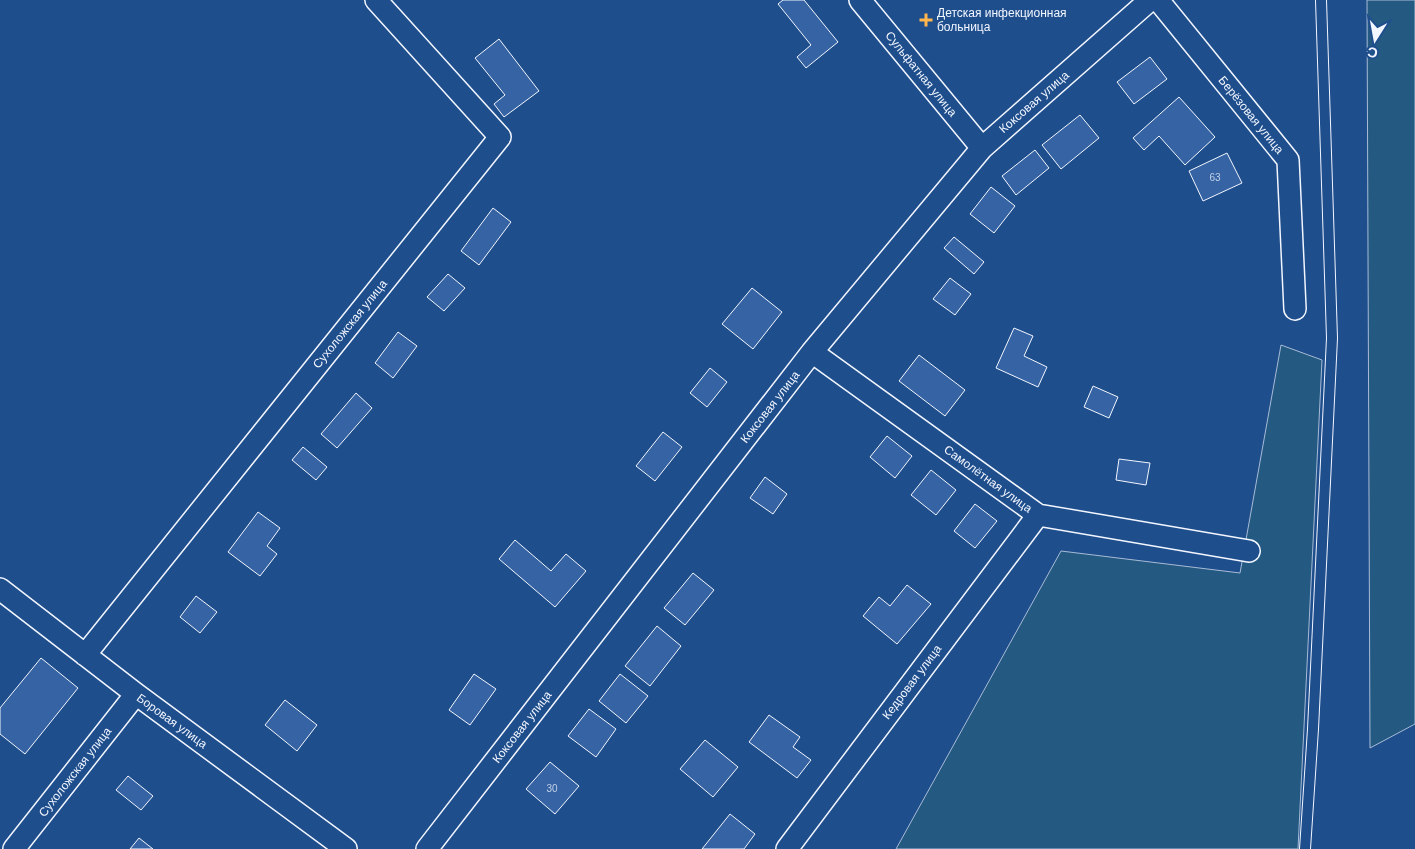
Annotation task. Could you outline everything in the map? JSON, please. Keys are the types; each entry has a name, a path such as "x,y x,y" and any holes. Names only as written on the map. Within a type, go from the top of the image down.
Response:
{"street":[{"name":"Сухоложская улица","path":"85,656 500,137 376,0"},
{"name":"Сульфатная улица","path":"860,0 982,148"},
{"name":"Берёзовая улица","path":"1158,0 1288,160 1295,309"},
{"name":"Коксовая улица","path":"427,849 812,352 982,148 1139,3"},
{"name":"Самолётная улица","path":"812,352 1038,515 1249,551"},
{"name":"Кедровая улица","path":"787,849 1038,515"},
{"name":"Боровая улица","path":"0,589 85,656 346,849"},
{"name":"Сухоложская улица","path":"14,849 136,694"}],"lane":[{"path":"1305,849 1313,729 1332,338 1321,0"}],"shaded area":[{"path":"1367,0 1415,0 1415,724 1370,748"},
{"path":"1281,345 1322,360 1298,849 896,849 1061,551 1240,573"}],"building":[{"path":"783,0 804,0 838,42 806,68 797,57 811,45 778,4"},
{"path":"499,39 539,91 504,117 494,104 505,95 475,58"},
{"path":"1150,57 1167,79 1134,104 1117,82"},
{"path":"1179,97 1215,137 1185,165 1159,136 1144,150 1133,138"},
{"path":"1080,115 1099,138 1061,169 1042,145"},
{"path":"1035,150 1049,168 1016,195 1002,176"},
{"path":"1227,153 1242,183 1203,201 1189,171"},
{"path":"991,187 1015,206 994,233 970,214"},
{"path":"493,208 511,222 479,265 461,251"},
{"path":"954,237 984,262 974,274 944,248"},
{"path":"448,274 465,288 444,311 427,297"},
{"path":"950,278 971,294 955,315 933,299"},
{"path":"752,288 782,312 753,349 722,324"},
{"path":"1014,328 1033,336 1024,356 1047,367 1038,387 996,368"},
{"path":"398,332 417,346 393,378 375,363"},
{"path":"919,355 965,390 945,416 899,381"},
{"path":"710,368 727,382 707,407 690,393"},
{"path":"1093,386 1118,397 1109,418 1084,407"},
{"path":"356,393 372,408 337,448 321,434"},
{"path":"663,432 682,447 655,481 636,466"},
{"path":"887,436 912,456 895,478 870,457"},
{"path":"303,447 327,467 316,480 292,460"},
{"path":"1119,459 1150,463 1146,485 1116,480"},
{"path":"931,470 956,490 936,515 911,495"},
{"path":"765,477 787,494 773,514 750,498"},
{"path":"975,504 997,521 975,548 954,531"},
{"path":"258,512 280,528 267,546 277,554 260,576 228,552"},
{"path":"515,540 551,571 566,554 586,571 555,607 499,559"},
{"path":"693,573 714,590 685,625 664,608"},
{"path":"907,585 931,604 897,644 863,616 879,597 890,606"},
{"path":"196,596 217,612 200,633 180,617"},
{"path":"657,626 681,646 650,686 625,666"},
{"path":"41,658 78,688 25,754 0,734 0,708"},
{"path":"474,674 496,689 470,725 449,710"},
{"path":"620,674 648,696 626,723 599,701"},
{"path":"285,700 317,725 297,751 265,725"},
{"path":"589,709 616,729 596,757 568,736"},
{"path":"769,715 800,737 793,747 811,760 797,778 749,742"},
{"path":"705,740 738,767 713,797 680,769"},
{"path":"550,762 579,786 555,814 526,789"},
{"path":"128,776 153,796 141,810 116,790"},
{"path":"730,814 755,834 744,849 702,849"},
{"path":"139,838 153,849 130,849"}],"place":[{"name":"Детская инфекционная больница","path":"926,20"}]}
